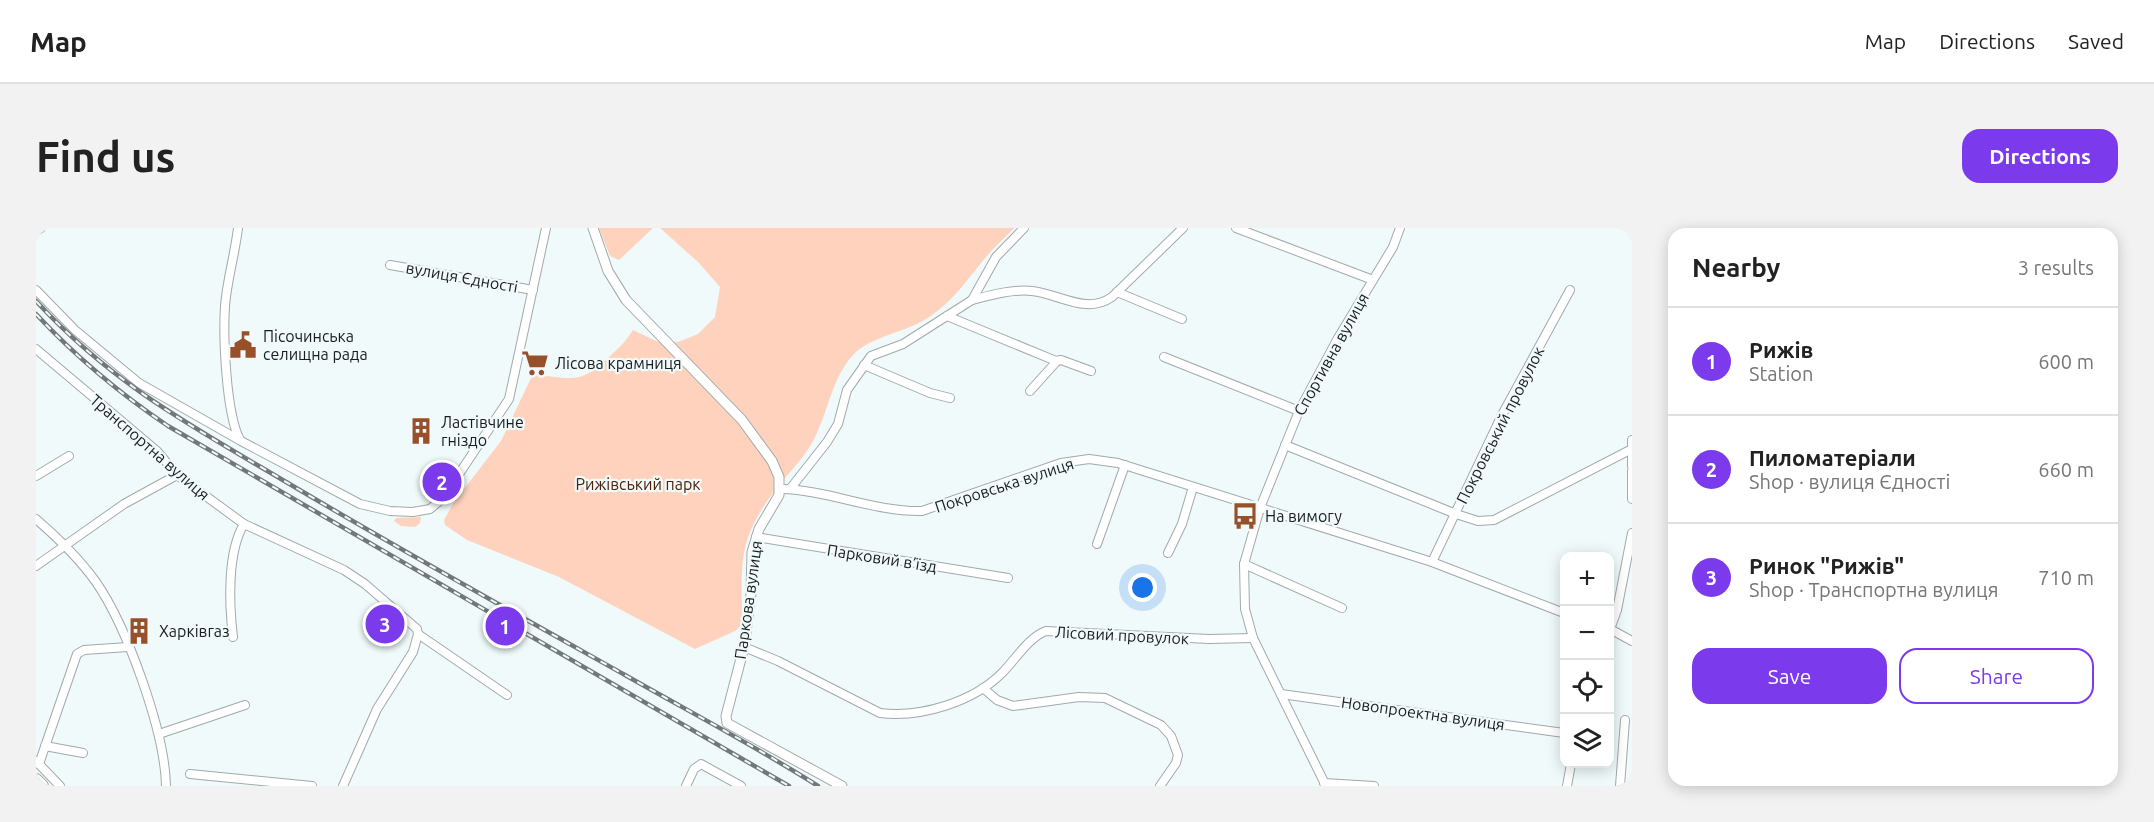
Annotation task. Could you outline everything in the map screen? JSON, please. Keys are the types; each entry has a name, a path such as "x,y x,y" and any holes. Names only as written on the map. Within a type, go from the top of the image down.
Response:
{"highway":[{"path":"36,780 42,786"}],"street":[{"path":"36,231 41,228"},
{"path":"238,228 225,306 225,323 232,421 241,441"},
{"name":"вулиця Єдності","path":"241,441 373,508 407,513 421,512 435,506 495,423 509,399 546,228"},
{"path":"593,228 608,271 621,294 642,319 742,420 777,469 785,489"},
{"name":"Паркова вулиця","path":"842,786 732,728 727,723 726,716 744,647 752,594 752,552 756,537 785,489 838,424 847,390 871,356 903,344 972,300 996,257 1024,228"},
{"path":"972,300 1031,291 1090,305 1107,300 1183,228"},
{"path":"1236,228 1372,280"},
{"name":"Спортивна вулиця","path":"1325,784 1253,638 1243,594 1244,564 1260,508 1299,411 1372,280 1394,247 1400,228"},
{"name":"вулиця Єдності","path":"390,266 533,290"},
{"path":"36,290 75,330 114,365 139,383 241,441"},
{"name":"Покровський провулок","path":"1432,562 1502,416 1570,290"},
{"path":"1117,292 1182,319"},
{"path":"947,316 1057,361 1091,372"},
{"name":"Транспортна вулиця","path":"36,349 157,451 177,475 244,524 344,570 365,584 417,629 418,634 507,695"},
{"path":"1164,357 1299,411"},
{"path":"1030,391 1057,361"},
{"path":"864,365 930,393 950,398"},
{"path":"1632,440 1630,450 1632,466"},
{"path":"1285,445 1481,522 1494,520 1630,450"},
{"path":"36,476 69,456"},
{"name":"Покровська вулиця","path":"785,489 901,512 921,511 1061,463 1089,459 1125,465 1432,562 1560,611"},
{"path":"1097,544 1125,465"},
{"path":"1632,471 1632,499"},
{"path":"36,566 124,504 177,475"},
{"path":"1168,553 1182,524 1193,487"},
{"path":"36,519 67,546 97,584 128,647 163,746 166,786"},
{"path":"233,637 229,595 236,544 244,524"},
{"path":"1614,618 1632,533"},
{"name":"Парковий в’їзд","path":"756,537 1008,578"},
{"path":"1244,564 1342,608"},
{"name":"Лісовий провулок","path":"744,647 778,661 880,712 901,714 933,709 983,688 1037,636 1046,631 1209,639 1253,638"},
{"path":"1614,631 1632,641"},
{"path":"343,786 378,709 412,652 418,634"},
{"path":"60,786 37,763 79,653 84,650 128,647"},
{"path":"983,688 997,700 1012,706 1079,697 1105,698 1161,725 1172,736 1178,755 1176,763 1160,786"},
{"name":"Новопроектна вулиця","path":"1281,694 1560,732"},
{"path":"159,734 245,705"},
{"path":"1620,786 1625,720"},
{"path":"45,746 83,753"},
{"path":"686,786 694,769 701,764 741,786"},
{"path":"1567,786 1570,768"},
{"path":"190,774 312,786"},
{"path":"1325,784 1374,786"}],"green space":[{"path":"599,228 653,228 619,260 610,256"},
{"name":"Рижівський парк","path":"660,228 1014,228 989,253 966,283 935,313 917,324 869,343 853,355 846,364 836,382 813,441 764,506 748,538 742,568 742,625 735,631 695,649 559,577 467,540 445,525 444,520 454,502 501,441 533,374 567,378 584,376 601,365 633,330 656,341 678,342 698,334 715,317 720,287 698,262"},
{"path":"421,517 420,523 415,527 401,526 394,521 396,518"}],"railway":[{"path":"36,301 97,359 160,406 193,427 379,536 818,786"},
{"path":"36,314 99,374 168,426 789,786"}],"place":[{"name":"Пісочинська селищна рада","path":"243,345"},
{"name":"Лісова крамниця","path":"535,363"},
{"name":"Ластівчине гніздо","path":"421,431"},
{"name":"Пиломатеріали","path":"442,482"},
{"name":"На вимогу","path":"1245,516"},
{"name":"Ринок \"Рижів\"","path":"385,624"},
{"name":"Рижів","path":"505,626"},
{"name":"Харківгаз","path":"139,631"}]}
